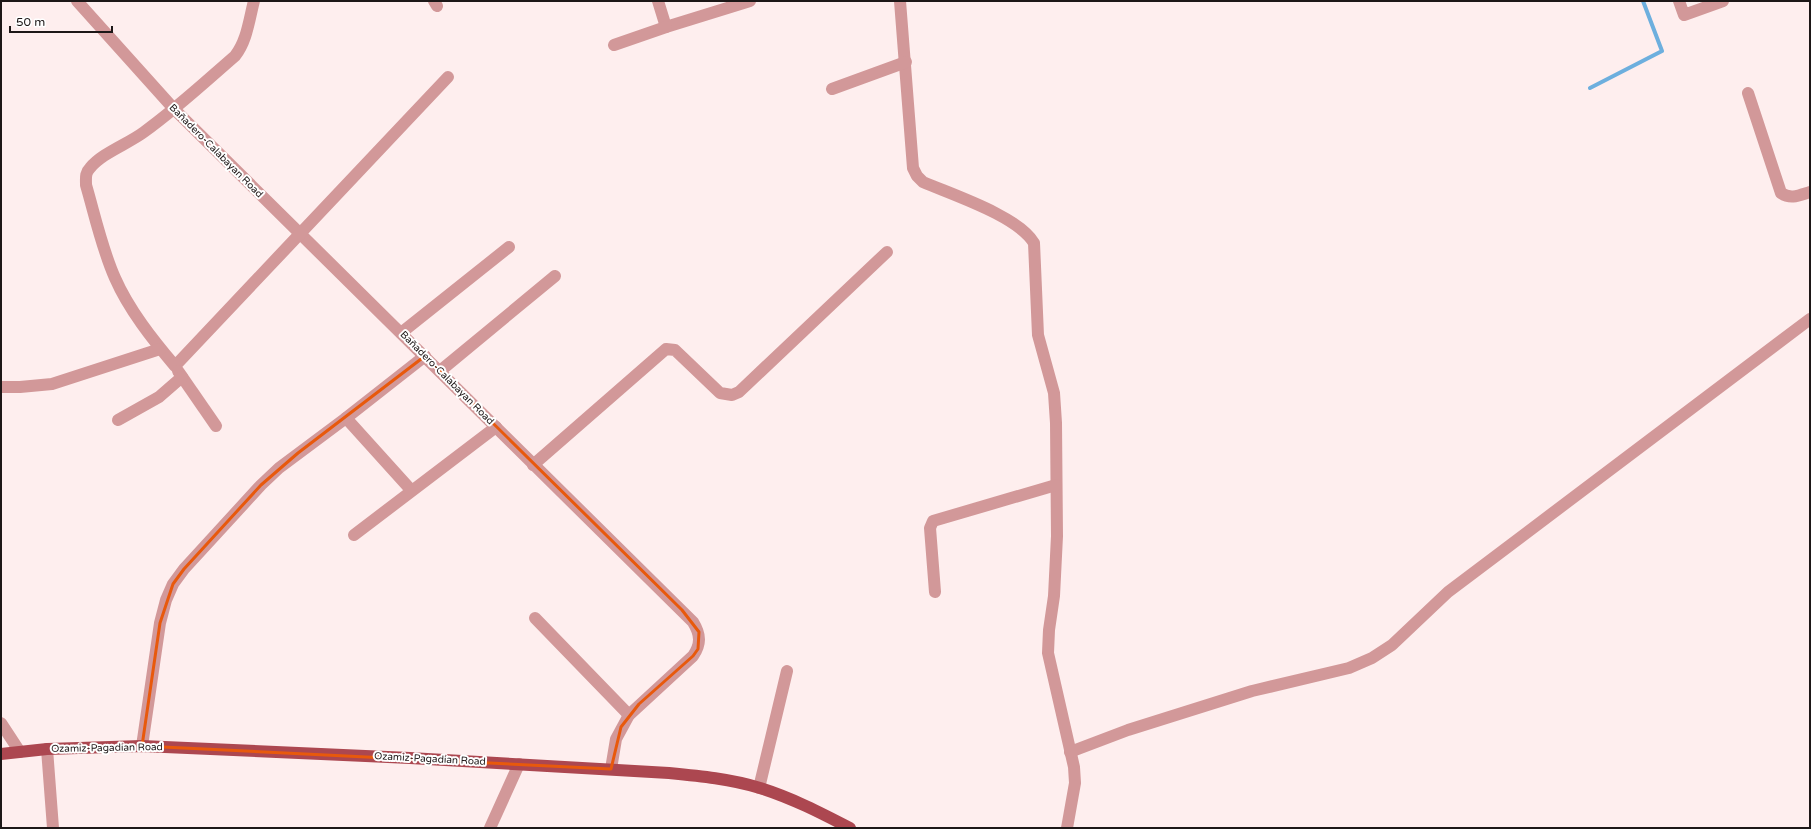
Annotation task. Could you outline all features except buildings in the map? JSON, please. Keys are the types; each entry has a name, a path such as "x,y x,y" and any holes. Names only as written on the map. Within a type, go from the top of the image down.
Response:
{"main road":[{"name":"Ozamiz-Pagadian Road","path":"1,754 47,749 142,746 611,769 709,777 759,788 818,811 850,828"}],"street":[{"name":"Bañadero-Calabayan Road","path":"77,1 174,109 693,622 699,632 700,640 698,649 693,656 629,715 616,739 611,769"},
{"path":"216,426 175,366 160,349 134,310 116,279 106,256 86,185 86,175 90,168 98,160 142,134 174,109 235,56 241,48 254,1"},
{"path":"658,1 666,27"},
{"path":"614,45 750,1"},
{"path":"900,1 906,62 911,161 917,176 924,182 985,208 1023,230 1029,235 1034,243 1038,335 1054,393 1056,567 1048,648 1049,663 1074,767 1075,784 1067,828"},
{"path":"1679,1 1684,15 1723,1"},
{"path":"832,89 906,62"},
{"path":"175,366 301,235 448,77"},
{"path":"1748,93 1781,192 1786,197 1793,197 1810,192"},
{"path":"401,333 509,247"},
{"path":"533,465 666,349 675,350 720,393 732,395 739,392 887,252"},
{"path":"440,371 555,276"},
{"path":"1070,752 1128,730 1216,702 1252,691 1349,668 1372,658 1392,645 1448,592 1810,319"},
{"path":"1,387 52,384 160,349"},
{"path":"142,746 160,623 166,600 173,584 184,569 261,485 288,461 425,356"},
{"path":"118,420 159,397 182,377"},
{"path":"346,418 411,490"},
{"path":"354,535 411,490 496,427"},
{"path":"935,592 930,528 934,521 1056,485"},
{"path":"535,618 629,715"},
{"path":"759,788 787,671"},
{"path":"1,723 20,752"},
{"path":"47,749 53,828"},
{"path":"490,828 519,764"}],"highlighted area":[{"path":"425,356 682,610 699,632 698,649 693,656 639,704 621,727 611,769 142,746 160,623 173,584 184,569 261,485 298,453"}],"waterway":[{"path":"1590,88 1662,51 1643,1"}]}
